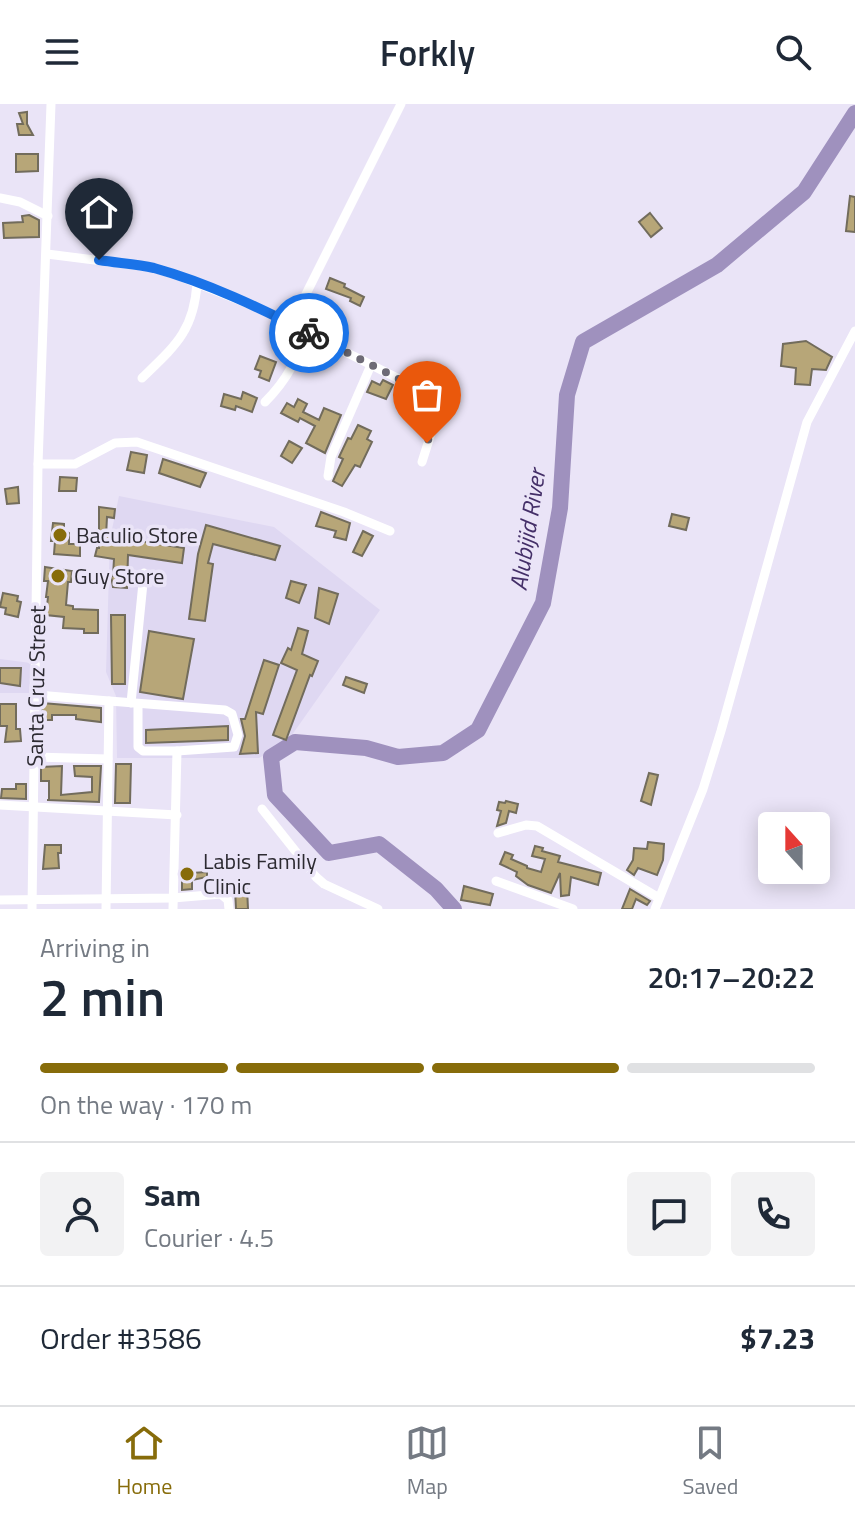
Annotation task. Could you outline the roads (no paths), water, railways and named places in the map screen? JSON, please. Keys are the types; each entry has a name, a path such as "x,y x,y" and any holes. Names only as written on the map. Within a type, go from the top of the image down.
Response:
{"street":[{"name":"Santa Cruz Street","path":"32,905 38,464 51,104"},
{"path":"291,324 401,104"},
{"path":"0,198 20,202 48,216"},
{"path":"47,254 150,267 197,283 291,324 438,399 439,408 422,462"},
{"path":"142,378 186,331 197,283"},
{"path":"265,402 284,381 297,358 304,331"},
{"path":"655,909 703,789 807,422 855,331"},
{"path":"328,476 331,457 371,365"},
{"path":"38,464 75,464 115,443 137,442 344,512 390,531"},
{"path":"37,695 109,701 135,703 225,710 232,714 238,735 234,747 177,751 143,751 138,747 135,703 144,573"},
{"path":"106,904 109,701"},
{"path":"173,909 177,751"},
{"path":"34,757 108,759"},
{"path":"0,805 177,815"},
{"path":"262,809 324,884 378,909"},
{"path":"498,833 526,825 537,826 659,898"},
{"path":"496,881 573,909"},
{"path":"0,900 32,905 106,904 221,894 228,900 229,909"}],"waterway":[{"name":"Alubijid River","path":"454,909 436,889 379,844 329,853 275,795 271,757 295,742 366,748 398,757 443,753 478,730 543,603 560,508 567,395 583,342 717,265 804,192 855,113"}],"place":[{"name":"Baculio Store","path":"60,535"},
{"name":"Guy Store","path":"58,576"},
{"name":"Labis Family Clinic","path":"187,874"}]}
